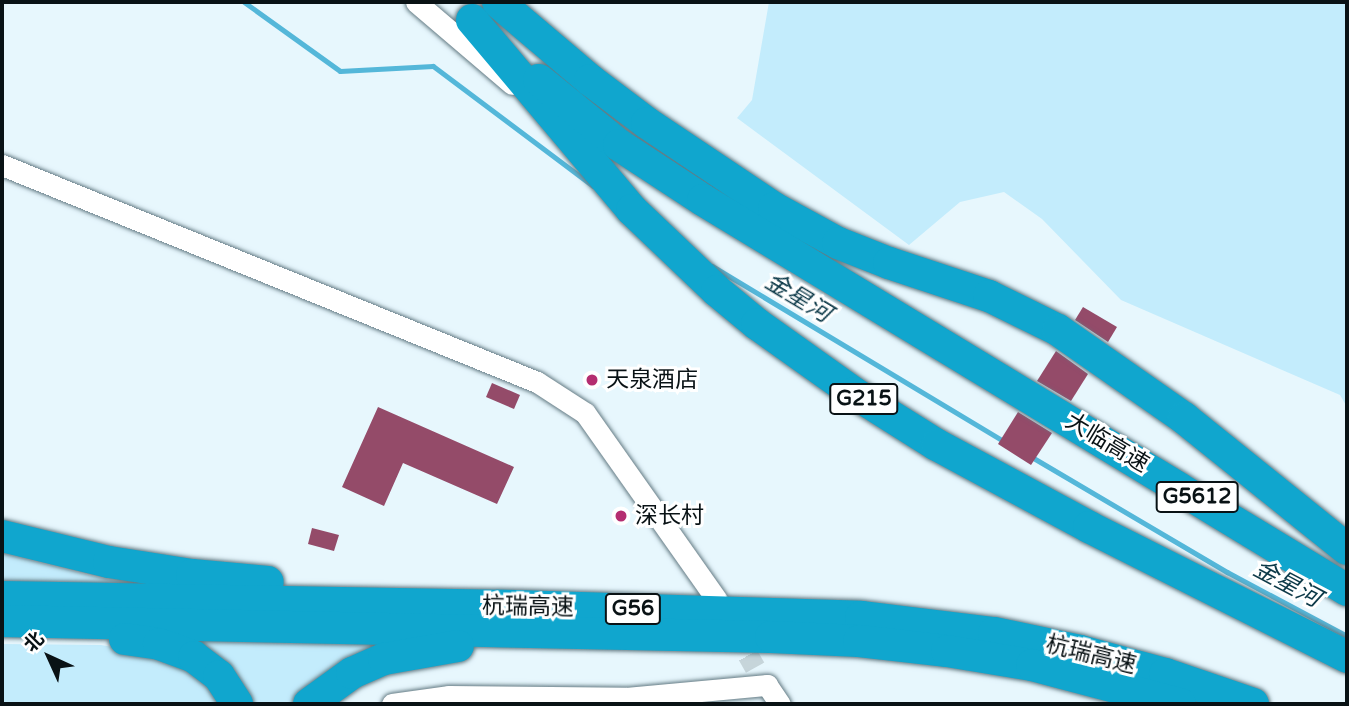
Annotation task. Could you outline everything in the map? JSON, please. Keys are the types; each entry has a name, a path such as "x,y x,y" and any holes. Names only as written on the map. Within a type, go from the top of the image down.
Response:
{"highway":[{"name":"G5612","path":"498,2 540,39 647,123 774,208 838,243 1021,310 1082,346 1184,418 1347,549"},
{"name":"G215","path":"470,8 550,115 664,244 757,324 854,393 1015,489 1347,657"},
{"name":"大临高速","path":"470,8 620,145 703,200 1347,590"},
{"path":"2,536 72,555 192,575 363,589 516,606"},
{"name":"杭瑞高速","path":"2,597 816,614 950,627 1037,642 1123,662 1253,704"},
{"path":"2,623 143,640 177,650 194,657 219,676 237,704"},
{"name":"杭瑞高速","path":"2,623 803,638 914,647 1054,670 1180,704"},
{"path":"309,704 352,673 384,659 423,650 606,633"}],"street":[{"path":"415,2 550,115"},
{"path":"2,165 537,382 585,414 716,599"},
{"path":"392,704 449,696 626,698 761,676 780,704"}],"shaded area":[{"path":"769,2 1347,2 1347,407 1340,395 1121,300 1042,219 1004,192 960,202 909,245 737,118 752,100"},
{"path":"2,553 92,576 139,586 2,584"},
{"path":"180,640 386,644 297,704 246,704"},
{"path":"2,644 101,645 169,657 197,670 225,704 2,704"}],"building":[{"path":"1083,307 1117,327 1108,342 1075,320"},
{"path":"1056,351 1088,374 1071,401 1037,381"},
{"path":"492,383 520,395 514,409 486,397"},
{"path":"378,407 514,467 497,504 403,463 384,506 342,487"},
{"path":"1018,412 1052,433 1031,465 998,444"},
{"path":"312,528 339,535 334,551 308,544"}],"waterway":[{"name":"金星河","path":"244,2 340,71 433,66 593,186"},
{"name":"金星河","path":"712,266 1007,443"},
{"name":"金星河","path":"1030,456 1227,572 1347,636"}],"tunnel":[{"path":"733,628 755,667"}],"place":[{"name":"天泉酒店","path":"592,380"},
{"name":"深长村","path":"621,516"}]}
